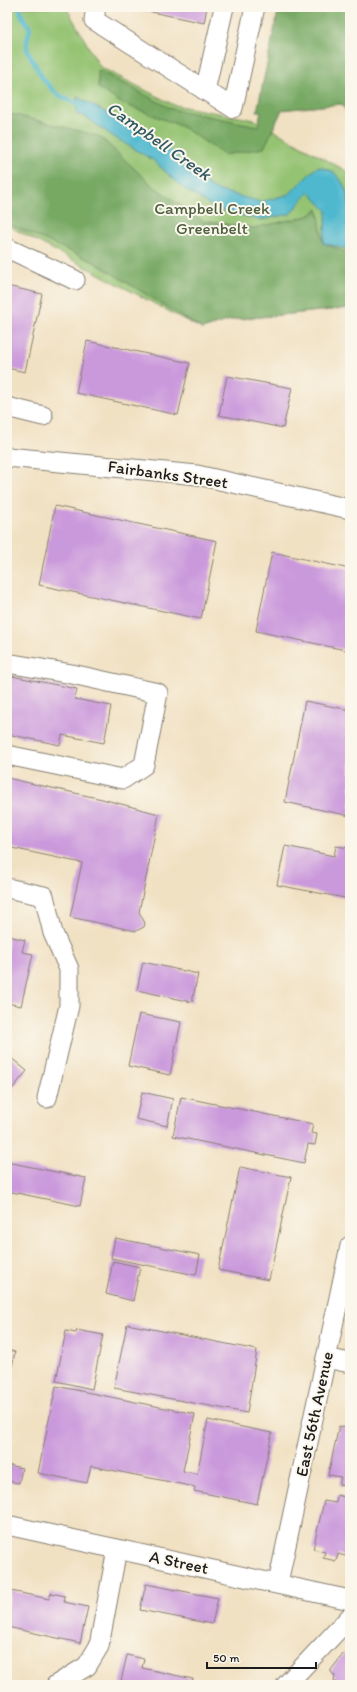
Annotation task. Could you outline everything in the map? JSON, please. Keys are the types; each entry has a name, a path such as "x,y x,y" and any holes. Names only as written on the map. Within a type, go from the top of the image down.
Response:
{"street":[{"path":"96,7 94,20 233,108 255,7"},
{"path":"204,91 224,7"},
{"path":"7,248 75,280"},
{"path":"7,407 43,416"},
{"name":"Fairbanks Street","path":"7,457 197,475 350,509"},
{"path":"7,663 72,674 158,693 144,765 123,779 7,755"},
{"path":"7,888 44,896 53,933 69,969 69,1006 47,1098"},
{"name":"East 56th Avenue","path":"278,1583 350,1246"},
{"path":"326,1358 350,1363"},
{"name":"A Street","path":"7,1525 278,1583 350,1600"},
{"path":"56,1685 87,1666 99,1646 117,1549"},
{"path":"286,1685 350,1617"}],"green space":[{"name":"Campbell Creek Greenbelt","path":"7,7 66,7 100,67 174,105 255,120 350,173 350,308 230,320 202,329 7,225"},
{"path":"279,7 349,7 346,22 350,23 350,119 342,104 282,110 264,148 225,155 181,126 121,103 98,88 98,70 172,109 258,126 261,111 257,111"},
{"path":"7,113 99,136 153,186 203,221 254,228 308,216 318,209 323,243 350,254 350,308 230,320 202,329 94,262 7,223"}],"water":[{"path":"77,97 163,143 184,164 213,189 261,202 289,194 317,167 330,170 339,177 345,187 348,199 350,212 350,250 323,243 327,211 309,192 290,214 260,220 216,209 183,188 153,160 114,137 84,116 77,115"}],"building":[{"path":"128,7 207,7 204,23"},
{"path":"7,286 42,294 25,372 7,368"},
{"path":"87,341 190,363 178,415 76,393"},
{"path":"227,376 292,388 283,428 219,415"},
{"path":"55,506 217,541 201,619 39,585"},
{"path":"272,552 350,569 350,651 256,631"},
{"path":"7,675 77,689 75,699 111,706 104,743 62,735 60,745 7,734"},
{"path":"305,701 350,710 350,816 285,802"},
{"path":"7,778 102,799 159,814 139,912 145,923 144,927 136,931 70,917 82,863 7,847"},
{"path":"285,846 334,856 336,846 350,848 350,899 277,885"},
{"path":"8,936 25,940 22,952 33,954 21,1006 7,1003"},
{"path":"143,962 198,974 192,1002 137,990"},
{"path":"139,1014 181,1022 170,1075 128,1066"},
{"path":"10,1057 27,1071 7,1095 7,1061"},
{"path":"142,1092 173,1099 167,1126 136,1119"},
{"path":"181,1097 313,1124 311,1133 317,1134 315,1145 308,1144 304,1163 173,1136"},
{"path":"7,1162 86,1178 80,1206 7,1191"},
{"path":"240,1167 291,1177 269,1280 218,1270"},
{"path":"115,1238 200,1255 196,1275 111,1258"},
{"path":"113,1261 140,1267 133,1301 106,1294"},
{"path":"127,1324 257,1350 247,1413 114,1388"},
{"path":"77,1330 103,1335 92,1389 56,1381 66,1331 76,1333"},
{"path":"7,1350 15,1352 10,1377 7,1377"},
{"path":"56,1386 195,1414 183,1471 197,1474 208,1420 272,1433 257,1504 194,1491 195,1487 91,1466 87,1483 38,1473"},
{"path":"339,1426 350,1429 350,1487 339,1485 341,1477 328,1475"},
{"path":"7,1465 22,1468 19,1483 7,1481"},
{"path":"337,1495 349,1498 350,1550 349,1557 338,1554 336,1561 323,1558 325,1552 313,1549 324,1501 336,1503"},
{"path":"146,1584 218,1598 212,1624 140,1610"},
{"path":"11,1591 49,1599 51,1593 65,1596 64,1602 88,1607 80,1643 7,1627 7,1610"},
{"path":"350,1645 350,1685 339,1685 334,1681 335,1676 331,1670"},
{"path":"127,1655 144,1659 142,1668 193,1679 192,1685 120,1685"}],"waterway":[{"name":"Campbell Creek","path":"19,7 22,16 30,28 27,40 27,50 43,79 57,94 82,107"}]}
